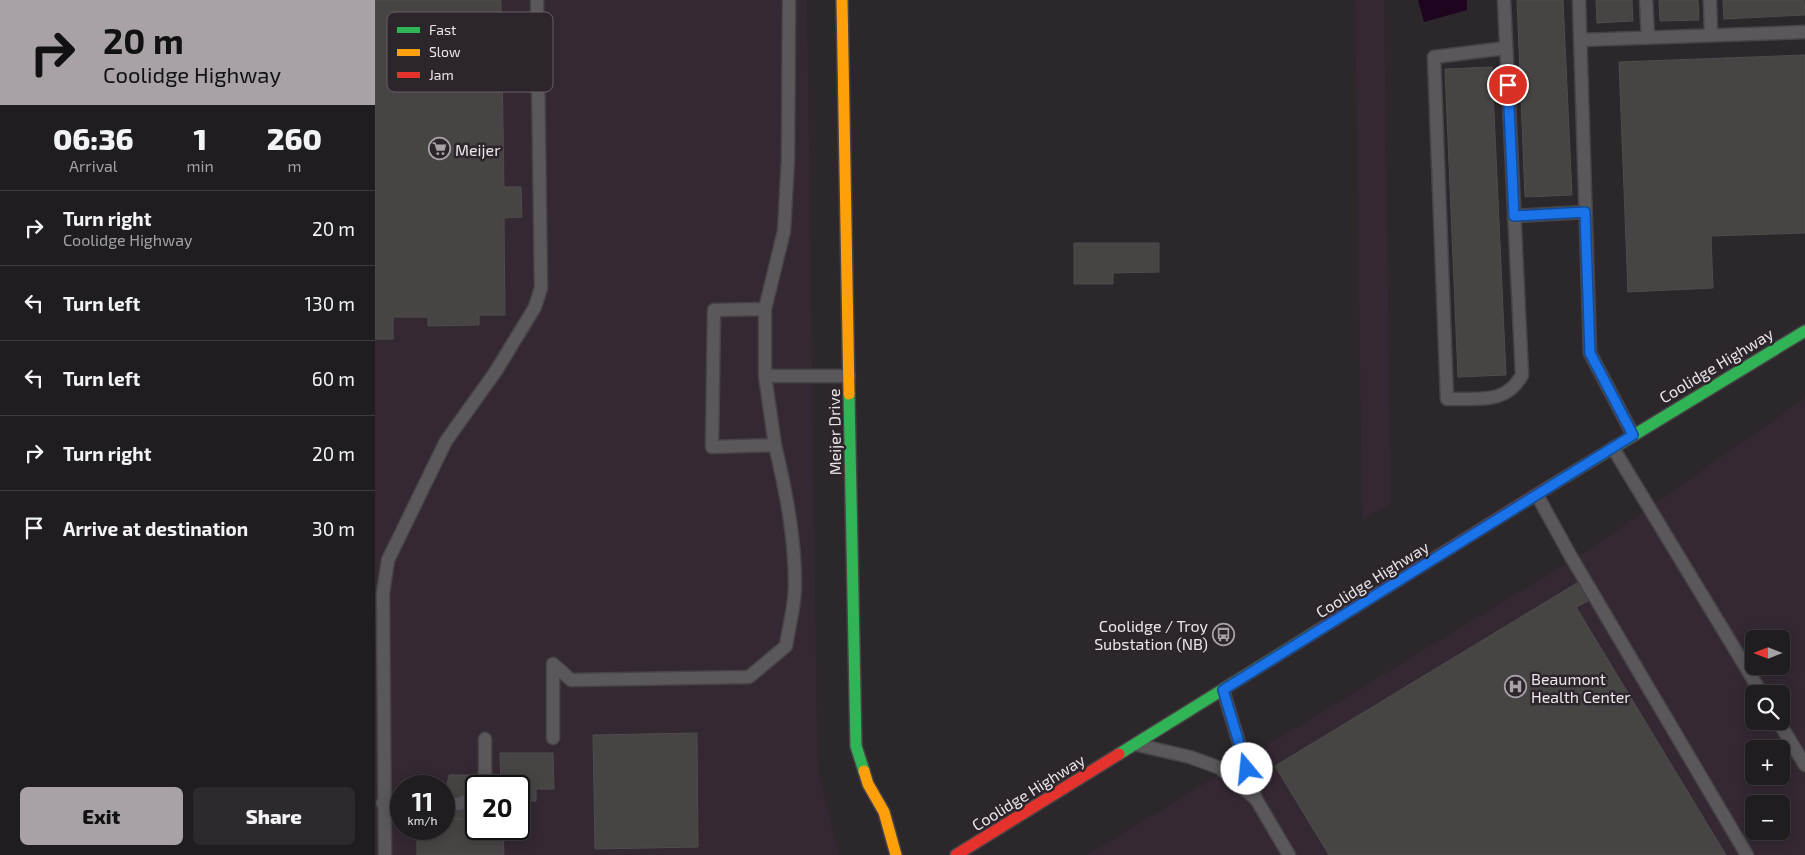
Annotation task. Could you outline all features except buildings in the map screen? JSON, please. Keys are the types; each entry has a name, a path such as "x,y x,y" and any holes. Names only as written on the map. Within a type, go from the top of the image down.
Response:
{"main road":[{"name":"Meijer Drive","path":"842,0 856,746 868,784 884,812 896,855"},
{"name":"Coolidge Highway","path":"956,855 1805,330"}],"lane":[{"path":"553,738 553,664 571,680 749,676 786,646 795,587 794,562 790,511 775,445 765,376 765,309 784,230 788,159 789,0"},
{"path":"1504,0 1522,375 1516,386 1501,397 1447,399 1434,57 1506,48"},
{"path":"1579,0 1590,353 1633,435"},
{"path":"1646,0 1648,38"},
{"path":"1710,0 1711,35"},
{"path":"1580,40 1805,32"},
{"path":"385,855 379,740 383,593 388,560 446,441 496,371 535,307 541,288 538,92"},
{"path":"1514,216 1585,212"},
{"path":"765,309 714,310 712,447 775,445"},
{"path":"765,376 849,376"},
{"path":"1613,448 1757,685"},
{"path":"1537,495 1575,564 1747,855"},
{"path":"1223,690 1256,799 1289,855"},
{"path":"1784,730 1805,765"},
{"path":"485,739 485,775"},
{"path":"1136,744 1189,757 1220,768 1256,799"},
{"path":"383,803 390,803"}],"shaded area":[{"path":"375,0 807,0 819,775 839,855 375,855"},
{"path":"1355,0 1384,0 1391,503 1362,521"},
{"path":"1418,0 1467,0 1467,10 1424,22"},
{"path":"1805,398 1805,855 1087,855 1593,547"}],"traffic: fast":[{"path":"1547,488 1805,331"},
{"path":"849,394 856,746 864,771"},
{"path":"1119,754 1317,631"}],"traffic: slow":[{"path":"842,0 849,394"},
{"path":"864,771 868,784 884,812 896,855"}],"traffic: jam":[{"path":"1317,631 1547,488"},
{"path":"956,855 1119,754"}],"place":[{"name":"Meijer","path":"439,149"},
{"name":"Coolidge / Troy Substation (NB)","path":"1224,634"},
{"name":"Beaumont Health Center","path":"1515,687"}],"route":[{"path":"1247,769 1223,690 1633,435 1604,384 1590,353 1585,212 1514,216 1508,85"}]}
